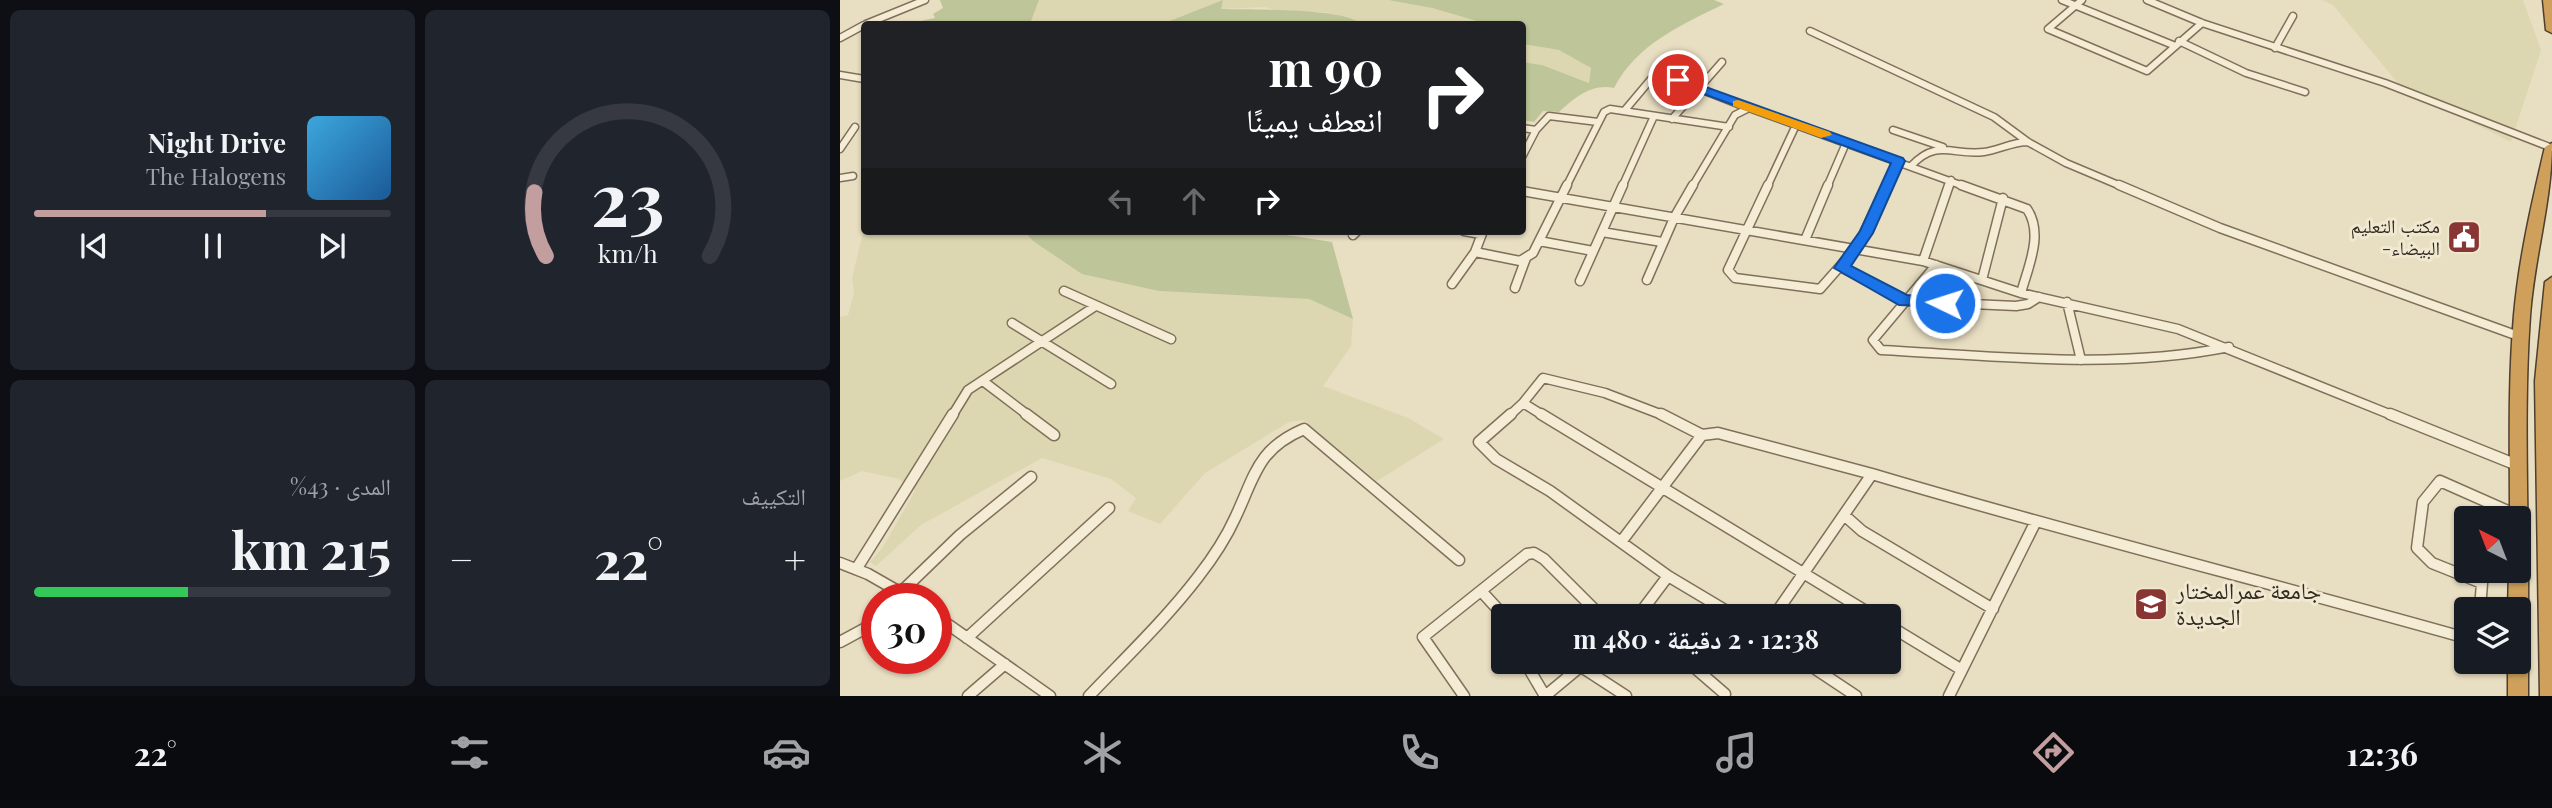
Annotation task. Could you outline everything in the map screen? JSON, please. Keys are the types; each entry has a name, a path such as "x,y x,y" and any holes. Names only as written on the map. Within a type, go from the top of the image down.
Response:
{"highway":[{"path":"2549,0 2552,30"},
{"path":"2518,506 2518,373 2527,265 2552,147"},
{"path":"2550,696 2548,484 2543,381 2552,282"},
{"path":"2518,674 2518,696"}],"street":[{"path":"875,21 925,0"},
{"path":"2062,0 2246,73 2305,92"},
{"path":"2082,0 2049,29 2147,71 2202,23"},
{"path":"2147,0 2202,23 2385,83 2552,147"},
{"path":"2276,48 2294,16"},
{"path":"840,38 861,27"},
{"path":"1810,31 1994,117 2028,142 2066,163 2220,228 2521,337"},
{"path":"1672,118 1722,62"},
{"path":"1625,110 1657,72 2027,209 2036,221 2021,293"},
{"path":"840,75 861,78"},
{"path":"1647,280 1674,218 1739,110 1749,108"},
{"path":"1515,288 1526,258 1539,241 1604,112 1609,109 1625,110 1729,127"},
{"path":"1526,149 1536,130 1549,116 1598,122"},
{"path":"1580,281 1654,116"},
{"path":"1796,125 1728,271 1735,278 1820,289 1842,268 1856,247 1899,161"},
{"path":"841,145 855,127"},
{"path":"1526,129 1536,130"},
{"path":"1893,130 1947,148 1980,153 2028,142"},
{"path":"1805,240 1846,143"},
{"path":"1911,166 1929,151 1947,148"},
{"path":"840,178 853,176"},
{"path":"1923,261 1951,180"},
{"path":"1526,192 1746,232 1856,247 1923,261 2021,293 2178,329 2229,346 2520,466"},
{"path":"1982,280 2003,198"},
{"path":"1602,232 1662,242"},
{"path":"1452,284 1475,252 1481,235"},
{"path":"1539,241 1593,251"},
{"path":"1475,252 1520,261 1526,258"},
{"path":"1936,265 1873,340 1881,350 2081,360 2204,352 2229,346"},
{"path":"1842,268 1905,301 2016,306 2028,304 2039,297"},
{"path":"1064,291 1094,307 1171,339"},
{"path":"2067,302 2081,360"},
{"path":"857,568 968,390 1094,307"},
{"path":"1012,323 1111,384"},
{"path":"1715,604 1668,576 1550,491 1496,459 1479,442 1523,403 1543,378 1614,395 1659,411 1702,435 1718,433 1871,474 2035,523 2253,578 2454,635"},
{"path":"983,381 1054,435"},
{"path":"1523,403 1854,604"},
{"path":"1089,696 1189,591 1229,532 1253,468 1264,453 1291,433 1304,429 1459,560"},
{"path":"1621,542 1702,435"},
{"path":"1782,604 1871,474"},
{"path":"910,583 960,535 1031,477"},
{"path":"2454,572 2432,563 2417,548 2423,502 2440,481 2494,506"},
{"path":"967,638 1083,535 1108,508"},
{"path":"1844,515 1862,531 1993,609"},
{"path":"1949,696 2035,523"},
{"path":"1464,696 1423,637 1527,554 1534,553 1544,559 1589,604"},
{"path":"840,563 857,568 884,583"},
{"path":"1647,604 1668,576"},
{"path":"2481,597 2482,583"},
{"path":"1482,592 1493,604"},
{"path":"952,627 1050,696"},
{"path":"840,642 861,631"},
{"path":"1901,633 1962,670"},
{"path":"968,696 1005,664"},
{"path":"1532,674 1545,696 1571,674"},
{"path":"1596,674 1626,696"},
{"path":"1702,674 1725,694"},
{"path":"1823,674 1856,696"}],"shaded area":[{"path":"1039,0 1388,0 1432,8 1477,21 1352,21 1325,12 1281,12 1264,7 1220,9 1222,1 1170,21 1031,21"},
{"path":"2322,0 2523,0 2541,50 2511,142 2402,88 2333,5"},
{"path":"1526,45 1559,50 1577,58 1591,69 1589,83 1542,65 1526,62"},
{"path":"863,235 1028,235 1033,241 1159,291 1309,299 1353,319 1351,346 1323,386 1408,418 1444,439 1377,481 1303,420 1289,422 1205,473 1160,524 1128,511 1136,498 1111,479 1042,458 921,525 876,566 870,562 883,547 915,491 899,479 862,471 840,481 840,317 848,315 854,292 852,278"}],"green space":[{"path":"940,0 1039,0 1031,21 920,21 935,18 933,14 943,8"},
{"path":"1223,0 1221,9 1316,12 1355,21 1170,21"},
{"path":"1388,0 1714,0 1724,4 1661,37 1635,59 1614,88 1591,90 1577,97 1559,112 1543,111 1534,122 1526,121 1526,62 1542,65 1589,83 1591,68 1559,50 1526,44 1526,21 1477,21 1432,8"},
{"path":"1028,235 1287,235 1332,242 1353,319 1309,299 1159,291 1082,274"}],"slow traffic":[{"path":"1738,103 1825,135"}],"place":[{"name":"مكتب التعليم -البيضاء","path":"2464,237"},
{"name":"جامعة عمرالمختار الجديدة","path":"2151,604"}],"route":[{"path":"1678,80 1899,161 1866,233 1842,268 1870,280 1905,301 1945,303"}]}
